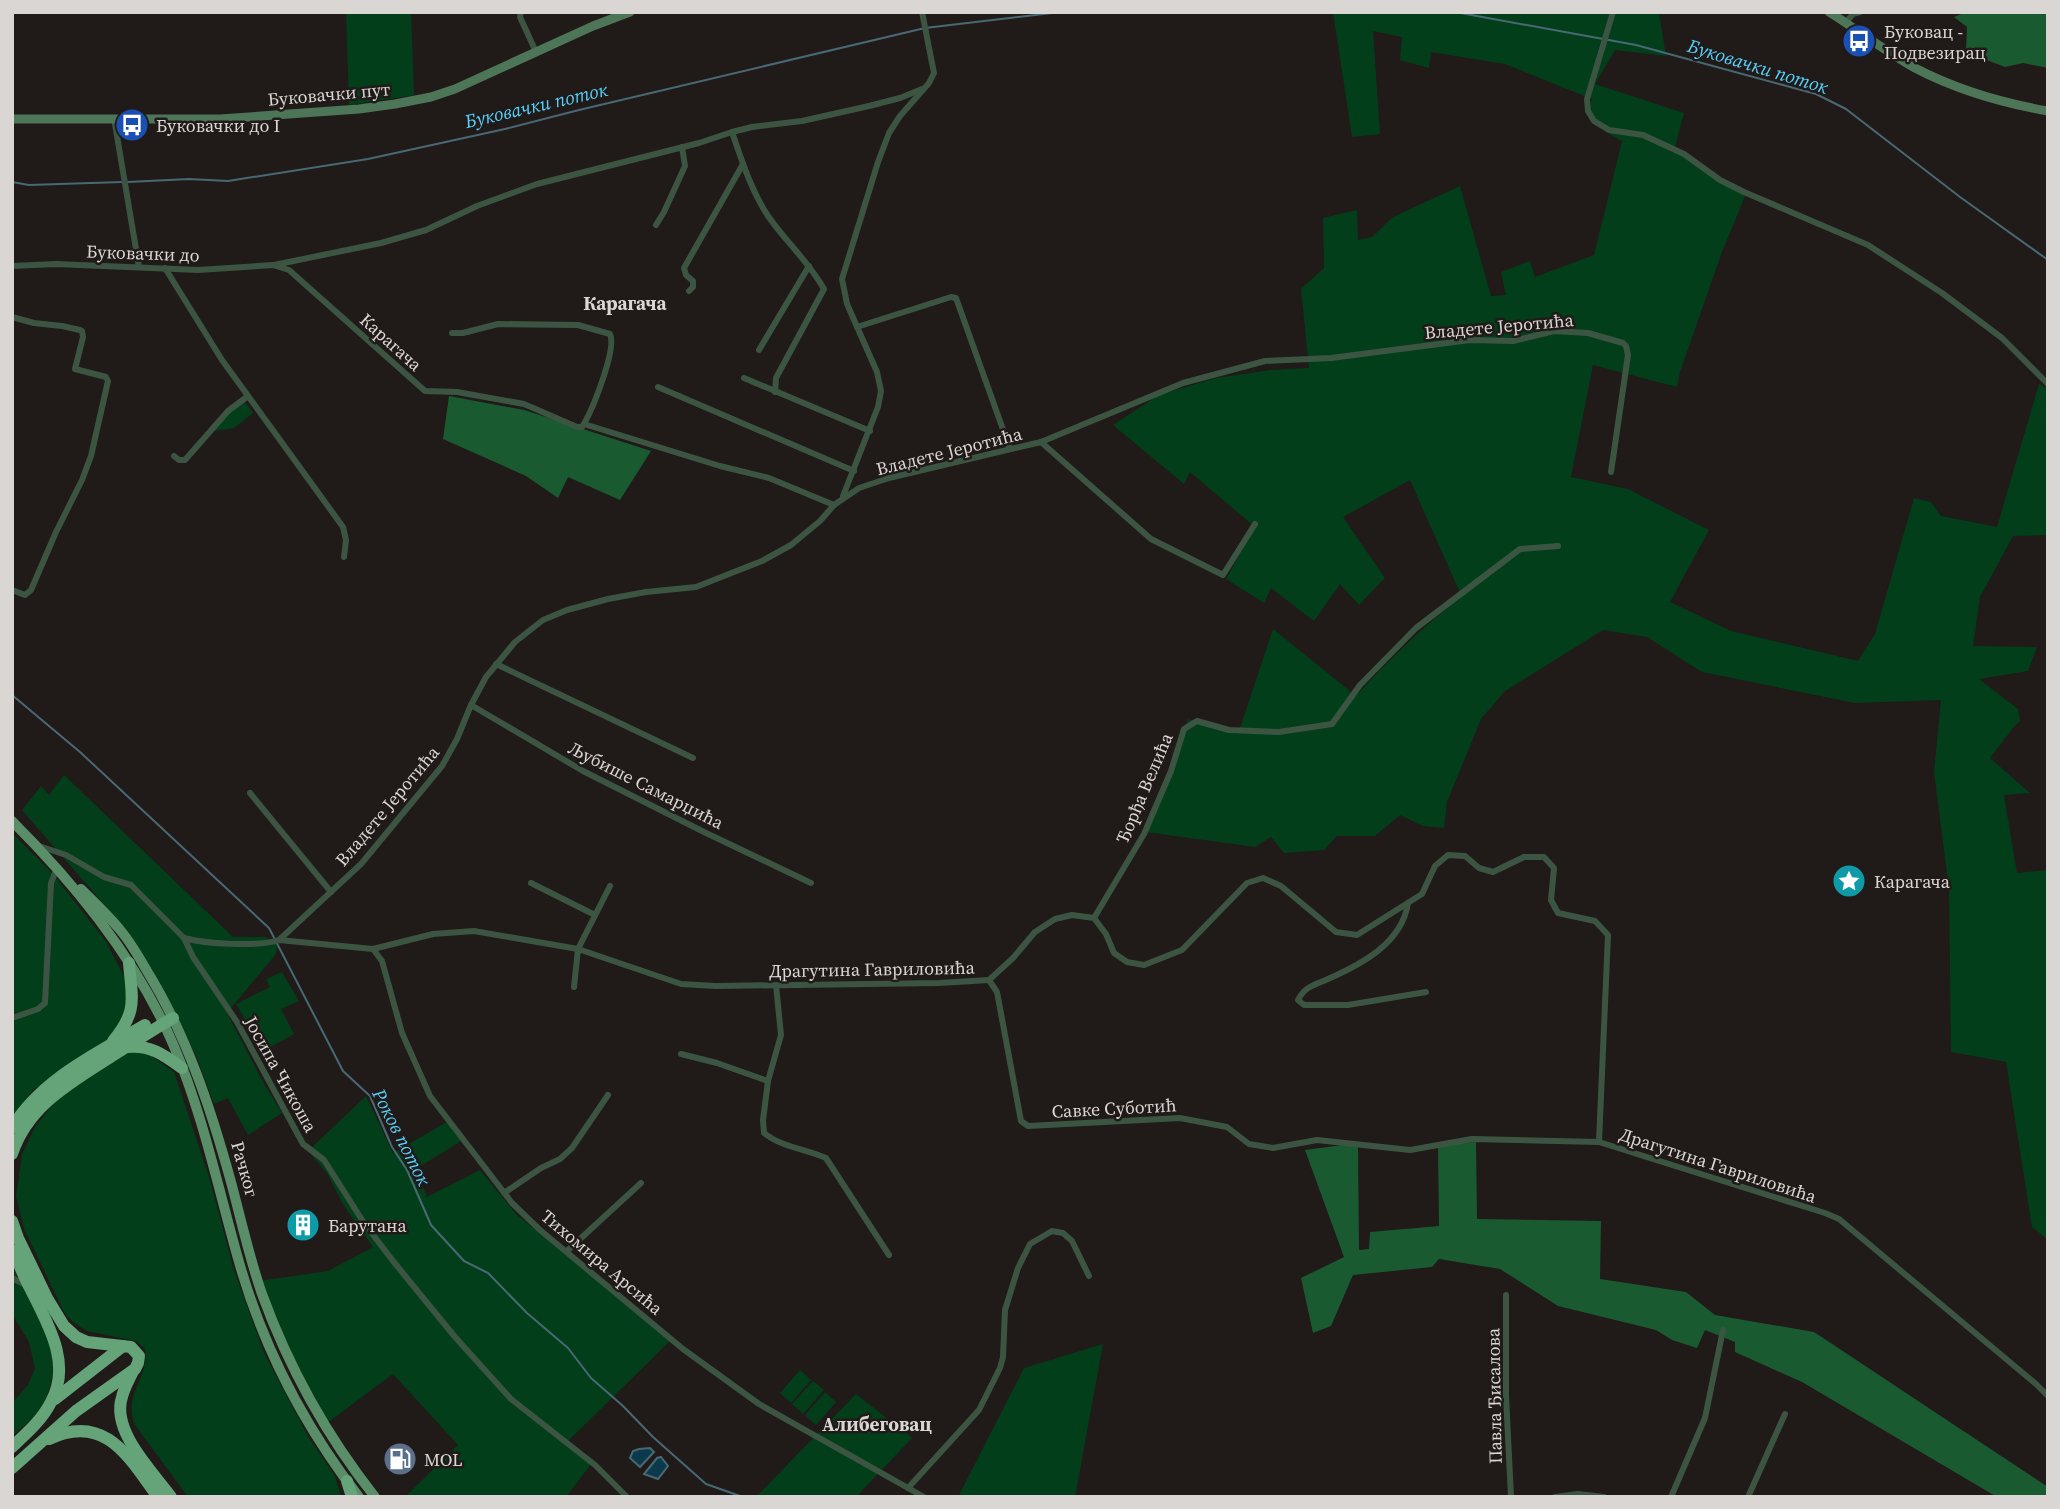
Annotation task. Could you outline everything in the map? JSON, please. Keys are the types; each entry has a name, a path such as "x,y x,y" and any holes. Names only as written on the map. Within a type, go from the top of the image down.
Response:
{"highway":[{"path":"108,1046 125,1024 131,1008 133,989 129,963"},
{"path":"12,1128 26,1108 44,1090 108,1046 166,1017"},
{"path":"12,1154 28,1122 47,1100 128,1047 166,1017"},
{"path":"128,1047 151,1048 182,1068"},
{"path":"12,1221 15,1245 29,1287 57,1350 59,1378 52,1401"},
{"path":"15,1245 65,1328 87,1342 124,1346 133,1349 139,1356 121,1398 123,1426 132,1446 171,1497"},
{"path":"12,1447 34,1426 52,1401 124,1346"},
{"path":"12,1468 76,1411 133,1371"},
{"path":"34,1448 63,1434 95,1433 118,1445 158,1497"},
{"path":"347,1481 352,1497"}],"main road":[{"name":"Рачког","path":"12,821 57,868 101,923 166,1017 208,1105 251,1260 280,1341 325,1427 375,1497"},
{"name":"Рачког","path":"57,868 122,932 153,979 206,1135 239,1262 259,1321 301,1411 326,1453 359,1497"}],"street":[{"path":"520,12 536,52"},
{"name":"Буковачки пут","path":"12,119 220,120 395,104 455,89 602,22 631,12"},
{"path":"842,498 870,431 881,391 877,372 844,295 842,279 883,148 900,116 929,83 934,69 922,12"},
{"path":"1613,12 1587,99 1588,111 1594,121 1609,130 1643,135 1684,154 1720,180 1744,192 1868,244 1942,293 2002,338 2048,384"},
{"path":"1829,12 1895,56 1940,80 1990,98 2048,111"},
{"path":"1846,22 1853,14 1860,12"},
{"name":"Буковачки до","path":"12,266 56,264 198,270 273,265 381,243 426,230 477,206 537,184 752,127 802,121 900,98 922,89"},
{"path":"114,118 139,267"},
{"path":"732,132 752,189 824,289 776,378 775,392"},
{"path":"656,225 685,166 681,147"},
{"path":"689,291 693,287 693,281 686,275 684,268 743,164"},
{"name":"Карагача","path":"273,265 289,270 425,391 488,396 524,404 577,427 584,424 720,466 769,478 834,505"},
{"path":"759,349 809,265"},
{"path":"165,268 222,360 343,527 346,540 344,557"},
{"path":"857,327 951,297 957,298 1010,449"},
{"path":"12,317 82,331 75,369 106,377 108,381 94,443 82,480 30,590 25,595 12,590"},
{"path":"452,332 463,333 498,324 578,325 610,334 613,341 606,369 584,424"},
{"name":"Владете Јеротића","path":"275,941 361,864 442,766 486,677 515,642 533,626 567,610 646,592 696,587 762,561 792,545 842,498 859,488 889,478 1041,442 1183,383 1265,361 1331,358 1470,340 1513,341 1554,331 1588,334 1623,342 1628,350 1611,472"},
{"path":"744,378 870,431"},
{"path":"658,387 853,471"},
{"path":"174,456 184,460 228,411 248,396"},
{"path":"1041,442 1150,539 1223,575 1255,524"},
{"name":"Ђорђа Велића","path":"1094,918 1144,834 1171,771 1184,729 1197,721 1229,730 1279,732 1332,724 1360,685 1416,628 1520,549 1558,546"},
{"path":"496,664 692,758"},
{"name":"Љубише Самарџића","path":"471,705 583,771 811,883"},
{"path":"250,793 331,892"},
{"name":"Јосипа Чикоша","path":"37,846 66,855 104,877 131,885 184,938 193,957 237,1022 303,1144 324,1160 364,1223 393,1261 455,1337 511,1399 595,1465 627,1497"},
{"name":"Драгутина Гавриловића","path":"184,938 228,943 275,941 373,949 433,934 474,931 578,949 681,984 716,986 939,983 989,979 1013,958 1035,932 1055,919 1072,915 1094,918 1106,934 1114,953 1127,962 1144,965 1182,950 1247,883 1263,878 1281,886 1336,932 1357,934 1422,894 1435,866 1448,855 1465,856 1479,868 1493,872 1524,858 1544,857 1554,867 1551,900 1558,913 1595,921 1608,935 1599,1142 1839,1219 2048,1396"},
{"path":"12,1018 38,1009 45,1003 51,883 57,868"},
{"path":"531,883 595,915"},
{"path":"574,987 578,949 610,886"},
{"path":"1408,903 1406,915 1382,948 1349,969 1306,988 1298,1000 1304,1005 1348,1005 1426,992"},
{"name":"Тихомира Арсића","path":"373,949 382,961 402,1032 430,1096 512,1203 540,1230 683,1349 759,1404 923,1497"},
{"name":"Савке Суботић","path":"989,979 997,992 1021,1121 1028,1126 1180,1118 1227,1127 1249,1144 1273,1148 1317,1140 1410,1150 1472,1139 1599,1142"},
{"path":"776,985 780,1035 768,1081 764,1133 773,1141 826,1158 889,1255"},
{"path":"681,1054 768,1081"},
{"path":"504,1193 541,1168 560,1159 572,1148 608,1096"},
{"path":"567,1251 641,1183"},
{"path":"908,1488 979,1410 1000,1368 1007,1300 1030,1244 1052,1231 1063,1233 1072,1241 1088,1276"},
{"path":"12,1278 29,1287"},
{"name":"Павла Ђисалова","path":"1506,1295 1506,1395 1511,1497"},
{"path":"1671,1497 1704,1418 1723,1330"},
{"path":"1748,1497 1785,1414"},
{"path":"1555,1497 1578,1494 1604,1497"}],"green space":[{"path":"346,12 411,12 414,95 349,105"},
{"path":"1333,12 1659,12 1666,56 1615,50 1595,84 1684,113 1674,151 1745,196 1722,252 1677,387 1593,365 1571,477 1628,489 1709,530 1670,602 1731,631 1858,661 1875,634 1914,498 1931,502 1941,516 1997,527 2039,384 2048,389 2048,535 2013,536 1980,597 1973,646 2037,647 2028,671 1979,679 2018,709 2020,721 1990,758 2030,793 2004,795 2017,873 2048,870 2048,1240 2032,1227 2006,1062 1951,1052 1949,889 1934,772 1941,700 1855,703 1702,672 1647,637 1603,630 1505,691 1481,719 1447,802 1444,828 1423,826 1400,815 1375,836 1337,836 1324,850 1284,853 1271,837 1255,847 1146,832 1173,767 1188,719 1238,734 1273,629 1356,696 1407,644 1462,597 1410,480 1343,517 1385,578 1359,605 1340,584 1314,621 1271,588 1264,603 1226,579 1255,527 1190,472 1184,484 1113,425 1159,395 1216,378 1309,368 1301,289 1324,268 1323,218 1357,210 1358,240 1372,237 1393,217 1460,186 1491,296 1506,295 1501,272 1530,261 1535,277 1594,255 1622,141 1604,131 1589,112 1592,99 1505,64 1431,52 1429,68 1400,60 1402,37 1373,31 1380,134 1352,137"},
{"path":"1966,12 2048,12 2048,68 2023,63 2005,67 1966,52 1967,27 1954,17"},
{"path":"449,396 524,410 651,451 620,500 568,477 558,498 526,476 443,439"},
{"path":"244,401 253,413 234,428 214,431 229,412"},
{"path":"64,775 233,937 265,937 278,942 276,954 227,1013 282,1113 248,1135 228,1098 214,1104 197,1058 176,1014 128,932 22,810 41,786 49,795"},
{"path":"12,833 52,873 105,940 125,978 127,1000 122,1019 114,1033 97,1048 33,1090 12,1119"},
{"path":"282,972 299,1001 281,1009 294,1034 263,1051 236,1004 270,987 266,979"},
{"path":"144,1051 174,1072 210,1180 233,1267 264,1353 309,1438 335,1476 341,1497 188,1497 135,1425 132,1415 134,1395 144,1368 145,1349 136,1341 87,1331 73,1322 63,1310 24,1229 16,1196 22,1154 35,1127 61,1094 127,1052"},
{"path":"366,1096 393,1153 447,1122 461,1141 416,1169 427,1197 480,1170 516,1214 670,1341 566,1443 592,1463 566,1497 405,1497 458,1445 393,1374 327,1423 300,1385 259,1281 328,1271 373,1247 344,1206 327,1173 308,1151"},
{"path":"1476,1142 1477,1219 1601,1221 1600,1279 1686,1292 1715,1315 1814,1332 2048,1487 2048,1497 1997,1497 1802,1382 1735,1352 1735,1342 1705,1330 1697,1348 1672,1340 1656,1330 1558,1306 1500,1269 1439,1259 1432,1267 1353,1275 1331,1326 1313,1333 1301,1278 1344,1257 1305,1150 1358,1143 1359,1250 1369,1249 1370,1232 1439,1226 1438,1144"},
{"path":"12,1266 46,1333 53,1368 43,1404 12,1436 12,1403 28,1385 35,1368 29,1342 12,1314"},
{"path":"1103,1344 1075,1497 958,1497 1024,1368"},
{"path":"800,1370 811,1380 791,1403 780,1393"},
{"path":"813,1381 824,1390 803,1414 792,1404"},
{"path":"825,1392 836,1402 816,1425 805,1415"},
{"path":"856,1394 912,1438 856,1497 756,1497"}],"water":[{"path":"650,1448 654,1452 640,1467 630,1458 633,1451"},
{"path":"661,1457 668,1466 658,1479 644,1474 657,1458"}],"waterway":[{"name":"Буковачки поток","path":"128,182 189,179 228,181 368,159 505,129 925,28 1061,12"},
{"name":"Буковачки поток","path":"1455,12 1636,45 1816,94 1846,109 1960,197 2048,260"},
{"name":"Буковачки поток","path":"12,182 29,185 122,182"},
{"name":"Роков поток","path":"12,695 80,752 269,928 343,1071 370,1096 431,1225 464,1261 488,1273 527,1313 568,1348 591,1378 706,1484 743,1497"}],"place":[{"name":"Буковац - Подвезирац","path":"1859,41"},
{"name":"Буковачки до I","path":"132,125"},
{"name":"Карагача","path":"1849,881"},
{"name":"Барутана","path":"303,1225"},
{"name":"MOL","path":"400,1459"}],"district":[{"name":"Карагача","path":"625,303"},
{"name":"Алибеговац","path":"877,1424"}]}
